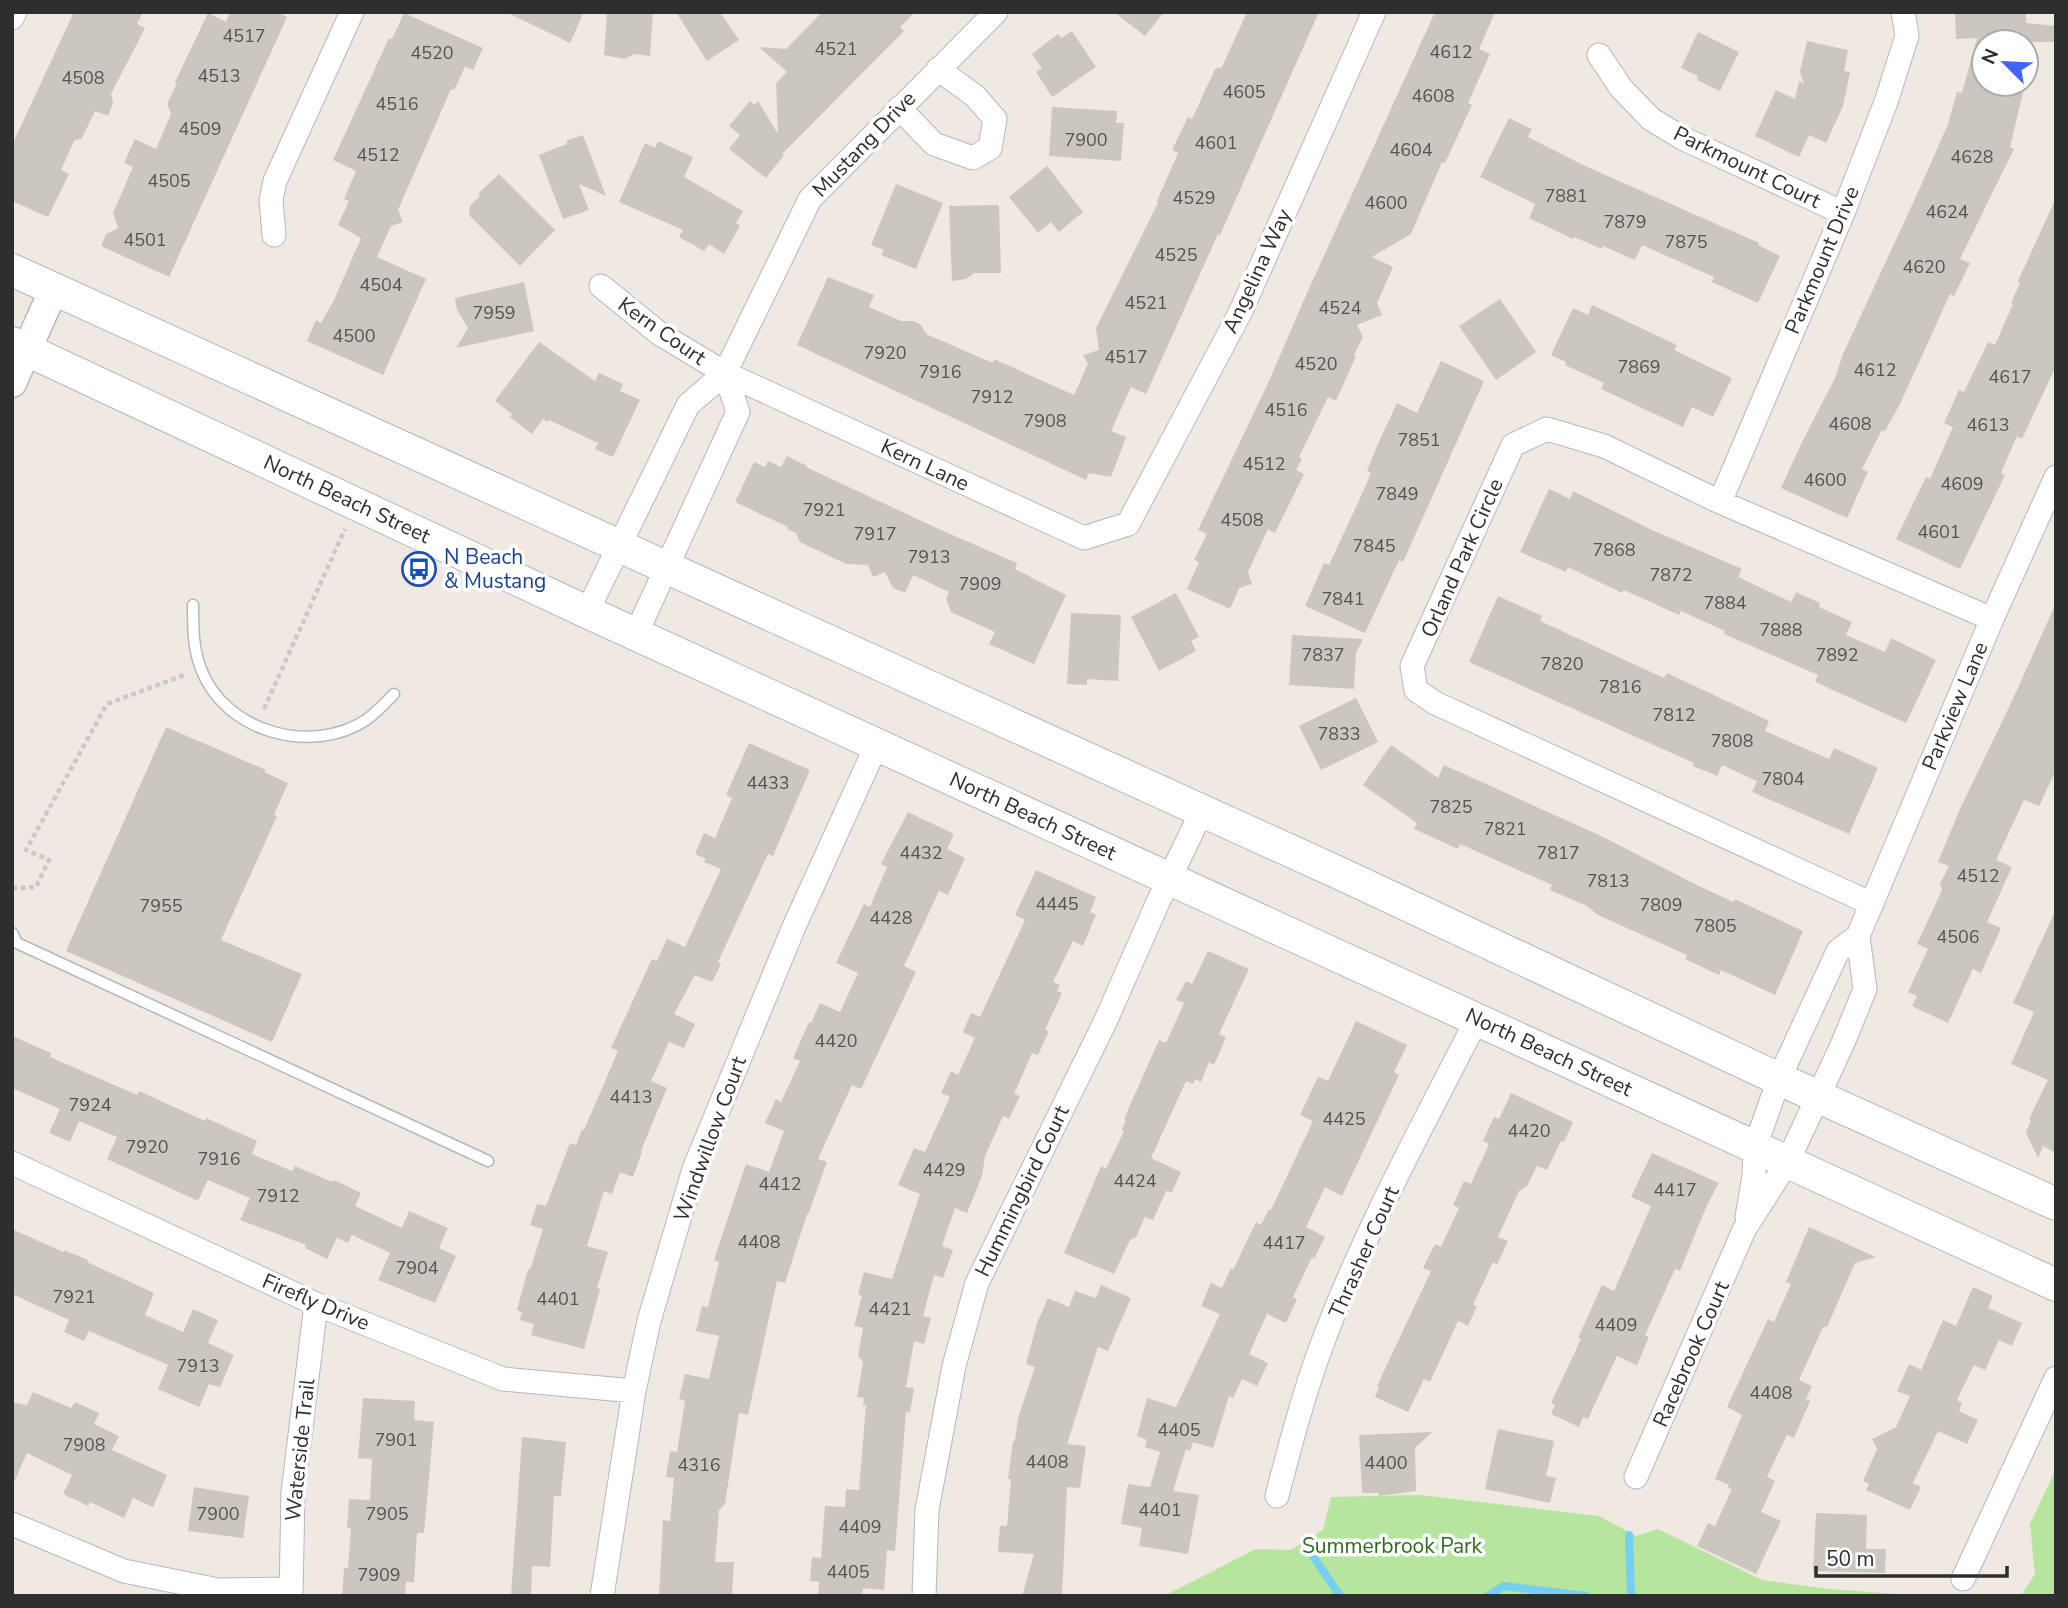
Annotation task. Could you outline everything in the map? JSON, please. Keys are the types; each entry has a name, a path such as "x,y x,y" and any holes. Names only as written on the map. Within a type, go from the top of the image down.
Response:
{"main road":[{"path":"12,270 1202,811 1817,1097 2056,1204"},
{"name":"North Beach Street","path":"20,346 587,612 2056,1285"}],"street":[{"path":"12,18 15,12"},
{"path":"274,235 271,200 275,181 352,12"},
{"name":"Mustang Drive","path":"587,612 688,405 724,373 810,199 996,12"},
{"name":"Angelina Way","path":"1128,524 1241,311 1374,12"},
{"name":"Parkmount Drive","path":"1720,502 1843,212 1886,102 1907,36 1903,12"},
{"name":"Parkmount Court","path":"1599,55 1621,88 1651,119 1682,138 1843,212"},
{"path":"899,108 934,144 973,158 990,148 995,119 975,96 938,69"},
{"name":"Kern Court","path":"601,286 660,334 724,373"},
{"path":"12,383 20,346 54,289"},
{"path":"636,634 738,412 724,373"},
{"name":"Kern Lane","path":"724,373 1084,538 1128,524"},
{"name":"Orland Park Circle","path":"1872,904 1436,703 1416,690 1412,666 1513,445 1547,429 1604,446 1720,502 1992,619"},
{"name":"Parkview Lane","path":"1755,1147 1779,1079 1838,951 1858,936 1992,619 2056,477"},
{"name":"Windwillow Court","path":"602,1596 649,1321 694,1169 793,929 877,744"},
{"name":"Hummingbird Court","path":"924,1596 927,1510 954,1366 977,1283 1106,1020 1202,811"},
{"path":"1788,1161 1865,989 1858,936"},
{"name":"Thrasher Court","path":"1277,1496 1299,1415 1322,1346 1379,1213 1477,1019"},
{"name":"Racebrook Court","path":"1744,1230 1754,1175 1755,1147"},
{"name":"Racebrook Court","path":"1636,1477 1744,1230 1788,1161"},
{"name":"Firefly Drive","path":"12,1163 316,1304 503,1379 635,1391"},
{"name":"Waterside Trail","path":"291,1592 293,1493 316,1304"},
{"path":"1963,1579 2056,1377"},
{"path":"12,1524 124,1571 218,1590 291,1592"}],"lane":[{"path":"193,605 193,639 202,672 223,704 256,727 292,737 330,735 366,720 394,694"},
{"path":"12,933 17,943 488,1161"}],"path":[{"path":"256,727 346,528"},
{"path":"12,888 36,887 49,860 26,850 107,704 187,674 202,672"}],"green space":[{"path":"2056,1469 2056,1596 2021,1596 2035,1574 2030,1524"},
{"name":"Summerbrook Park","path":"1421,1495 1599,1516 1636,1536 1658,1529 1762,1580 1829,1589 1924,1596 1164,1596 1256,1549 1291,1550 1323,1530 1331,1497"}],"building":[{"path":"74,12 143,12 137,24 145,28 111,94 113,103 108,116 95,111 82,138 74,141 61,170 69,174 48,217 12,201 12,145"},
{"path":"230,12 277,12 287,17 169,277 101,246 106,234 118,228 113,213 133,167 124,163 135,139 156,149 171,114 167,104 177,83 175,82 208,13 226,22"},
{"path":"506,12 584,12 570,43"},
{"path":"607,12 653,12 650,56 634,54 625,59 604,55"},
{"path":"676,12 720,12 739,40 707,61"},
{"path":"822,12 915,12 900,27 904,31 782,154 784,155 766,178 729,149 740,135 729,126 750,101 754,105 758,101 778,134 776,83 787,72 759,47 786,49"},
{"path":"1114,12 1164,12 1145,36"},
{"path":"1247,12 1319,12 1146,394 1131,387 1111,431 1126,437 1111,477 1089,473 1086,480 797,345 828,277 874,295 869,307 901,321 914,321 921,325 926,334 993,363 994,359 1074,395 1088,364 1083,355 1099,350 1096,328 1158,203 1178,153 1172,150 1188,117 1192,119 1215,69 1222,67"},
{"path":"1435,12 1495,12 1479,49 1490,54 1468,103 1472,105 1445,163 1442,162 1411,234 1372,257 1393,267 1377,303 1382,315 1357,325 1363,337 1354,355 1356,356 1336,401 1328,397 1299,457 1302,459 1296,470 1304,474 1275,533 1268,529 1248,572 1252,584 1239,588 1230,609 1187,589 1199,562 1194,560 1207,534 1198,530 1269,381"},
{"path":"1955,12 2026,12 2026,23 2056,26 2056,42 2040,42 2040,28 1970,28 1970,38 1956,39"},
{"path":"404,13 483,48 473,70 465,67 454,90 451,89 398,210 403,222 391,226 377,257 426,279 383,375 307,341 316,320 321,323 334,300 361,238 338,225 349,201 344,199 356,171 333,160 389,38 392,39"},
{"path":"1072,31 1096,67 1052,97 1036,72 1042,68 1032,54 1058,34 1061,38"},
{"path":"1698,32 1739,52 1720,91 1697,80 1698,76 1681,68"},
{"path":"1807,41 1848,50 1844,71 1850,72 1843,106 1826,143 1809,135 1799,157 1755,136 1776,90 1795,99 1799,81 1804,84 1800,72"},
{"path":"1970,64 1970,98 2022,98 2010,147 2014,149 1960,259 1970,263 1954,296 1950,294 1900,404 1885,431 1882,430 1862,469 1868,472 1847,518 1781,488 1835,378 1843,354 1919,190 1948,124 1957,92 1962,93"},
{"path":"1052,107 1117,111 1116,123 1124,123 1121,161 1049,156"},
{"path":"1509,118 1532,129 1528,137 1583,165 1759,243 1758,245 1780,256 1758,303 1712,282 1714,277 1642,245 1635,260 1603,246 1602,249 1574,237 1573,239 1529,218 1535,204 1480,177"},
{"path":"583,135 606,196 579,184 589,210 563,219 539,155"},
{"path":"658,141 693,157 684,177 743,211 736,223 740,226 724,254 709,244 704,251 679,237 683,230 619,202 645,143 655,148"},
{"path":"1047,166 1083,212 1059,232 1051,222 1038,233 1009,197"},
{"path":"499,174 555,230 520,266 469,215 470,206 480,196 478,194"},
{"path":"896,184 943,203 916,269 881,255 884,250 871,245"},
{"path":"2056,198 2056,366 2022,439 2017,436 2001,473 2005,475 1960,569 1896,539 1926,477 1930,479 1953,427 1944,423 1959,390 1964,392 1988,342 1995,345 2013,304 2011,303 2020,283 2018,281"},
{"path":"999,205 1001,273 974,273 966,279 952,281 949,206"},
{"path":"524,282 534,331 456,348 468,328 457,310 455,298"},
{"path":"1500,299 1536,352 1496,380 1459,326"},
{"path":"1592,305 1677,345 1674,350 1732,378 1713,417 1692,407 1683,427 1601,389 1604,383 1565,365 1566,362 1551,355 1573,308 1588,315"},
{"path":"539,342 595,381 599,373 623,384 620,391 640,400 613,457 595,449 598,443 549,420 548,422 543,419 532,434 495,401"},
{"path":"1441,361 1484,381 1403,562 1399,560 1365,633 1305,606 1324,563 1329,565 1362,494 1371,473 1367,471 1397,403 1417,413"},
{"path":"787,456 941,530 1017,563 1015,569 1066,595 1034,664 989,644 995,632 951,612 946,599 949,592 913,575 905,593 893,588 885,572 873,577 868,565 846,564 800,542 796,533 787,529 788,527 735,502 754,462 765,467 768,461 781,467"},
{"path":"1549,489 1570,499 1573,491 1652,530 1742,569 1738,577 1791,602 1796,592 1820,603 1819,607 1852,622 1846,635 1885,652 1891,638 1936,660 1906,723 1815,682 1818,675 1724,634 1725,631 1681,611 1679,615 1624,590 1622,593 1568,567 1566,572 1520,552"},
{"path":"1176,593 1199,637 1191,641 1196,651 1159,671 1131,617"},
{"path":"1498,596 1542,616 1540,621 1664,678 1667,673 1769,721 1765,731 1829,759 1834,748 1878,768 1849,834 1752,792 1757,781 1722,765 1717,776 1693,766 1694,763 1469,662"},
{"path":"2056,603 2056,770 2039,806 2024,800 1996,860 2012,867 1987,922 2001,928 1981,973 1973,969 1948,1023 1912,1006 1917,996 1908,992 1928,949 1917,944 1942,890 1940,884 1949,866 1938,862"},
{"path":"1071,613 1121,615 1118,681 1087,679 1087,685 1067,684"},
{"path":"1292,635 1363,639 1356,653 1354,689 1289,685"},
{"path":"1356,698 1378,742 1321,770 1299,726"},
{"path":"166,727 266,770 264,772 288,783 274,815 277,816 221,940 302,974 272,1042 66,951"},
{"path":"749,743 810,770 773,856 768,854 718,962 721,964 712,982 695,975 674,1014 695,1024 684,1048 669,1042 651,1081 667,1088 633,1177 620,1172 612,1194 604,1191 587,1246 608,1252 584,1349 531,1335 534,1324 520,1320 522,1312 517,1310 543,1229 530,1225 537,1204 546,1206 570,1143 576,1145 582,1129 584,1130 618,1051 611,1048 652,959 657,961 667,939 685,947 721,869 704,862 706,859 695,854 704,833 715,838 732,798 726,795"},
{"path":"1391,745 1438,778 1444,765 1601,836 1733,902 1735,899 1803,931 1775,995 1721,970 1719,975 1685,959 1687,955 1550,890 1552,885 1460,844 1458,849 1414,829 1417,823 1363,785"},
{"path":"908,812 954,834 947,849 965,858 948,895 939,891 904,966 916,972 861,1089 852,1085 818,1159 827,1162 785,1283 777,1281 748,1415 739,1413 725,1504 719,1510 715,1562 734,1562 732,1596 659,1596 663,1520 670,1521 674,1478 666,1477 670,1451 677,1452 685,1401 679,1399 685,1374 709,1379 719,1336 696,1331 702,1306 708,1307 719,1262 714,1260 746,1164 769,1172 784,1131 765,1123 776,1099 781,1102 800,1061 793,1058 809,1022 811,1023 820,1003 840,1012 858,973 836,963 864,904 870,907 887,867 881,864"},
{"path":"1036,870 1096,897 1090,912 1096,915 1083,946 1073,941 1053,982 1060,985 1057,991 1062,993 1045,1030 1049,1031 1038,1055 1032,1053 1014,1094 1020,1096 1009,1119 1003,1116 985,1156 982,1176 967,1213 955,1208 942,1246 953,1250 943,1278 934,1275 923,1316 931,1318 924,1344 914,1341 906,1387 914,1388 910,1413 906,1412 895,1551 887,1550 884,1590 863,1588 862,1596 818,1596 819,1582 810,1581 812,1557 821,1558 825,1506 845,1507 846,1489 859,1490 866,1405 863,1405 864,1398 857,1397 863,1362 858,1356 863,1328 854,1326 862,1296 858,1295 864,1272 892,1279 920,1194 898,1185 914,1148 925,1152 950,1097 941,1093 951,1071 958,1075 975,1038 963,1032 971,1013 980,1017 1025,920 1015,915"},
{"path":"2056,909 2056,1153 2043,1146 2038,1158 2026,1133 2031,1120 2029,1119 2048,1080 2011,1064 2034,1012 2013,1003"},
{"path":"1208,951 1249,969 1219,1034 1226,1037 1214,1065 1209,1062 1201,1082 1195,1079 1193,1084 1186,1081 1151,1158 1181,1172 1172,1192 1166,1191 1153,1220 1145,1217 1136,1237 1130,1240 1114,1274 1064,1253 1101,1166 1106,1169 1124,1131 1124,1119 1159,1040 1166,1043 1184,1003 1176,1000 1186,981 1192,984"},
{"path":"1356,1021 1407,1045 1394,1072 1399,1075 1342,1196 1325,1187 1306,1227 1325,1237 1293,1297 1297,1299 1286,1323 1267,1314 1249,1354 1268,1363 1257,1386 1242,1379 1233,1398 1229,1396 1213,1448 1193,1442 1190,1451 1186,1449 1173,1491 1199,1495 1188,1554 1139,1546 1142,1528 1121,1524 1128,1484 1150,1487 1160,1452 1145,1447 1147,1440 1137,1436 1147,1398 1176,1407 1220,1314 1201,1306 1211,1283 1222,1288 1256,1222 1261,1225 1269,1209 1271,1210 1313,1121 1300,1115 1318,1077 1328,1081"},
{"path":"12,1036 51,1053 50,1057 137,1095 139,1091 257,1141 252,1154 292,1171 295,1166 361,1193 355,1206 402,1228 409,1211 448,1228 439,1248 456,1256 435,1303 378,1280 390,1253 352,1235 348,1243 337,1238 327,1259 305,1248 306,1245 240,1220 250,1198 208,1180 198,1201 107,1159 117,1137 79,1121 70,1142 49,1133 60,1109 12,1088"},
{"path":"1511,1093 1573,1122 1547,1170 1537,1166 1527,1186 1519,1191 1498,1237 1508,1241 1497,1265 1493,1262 1473,1305 1477,1306 1468,1326 1458,1321 1430,1382 1424,1379 1408,1412 1375,1397 1379,1387 1377,1386 1431,1271 1423,1268 1435,1244 1441,1247 1459,1208 1453,1205 1464,1181 1471,1184 1489,1144 1483,1141 1494,1117 1499,1119"},
{"path":"1652,1153 1719,1183 1680,1271 1675,1269 1645,1335 1649,1337 1637,1365 1617,1356 1588,1419 1583,1417 1579,1427 1551,1414 1555,1405 1551,1403 1581,1339 1578,1338 1602,1285 1614,1291 1651,1206 1631,1197"},
{"path":"1809,1227 1876,1257 1855,1263 1827,1327 1823,1327 1799,1380 1812,1386 1806,1399 1810,1401 1794,1438 1787,1435 1767,1477 1775,1481 1761,1512 1781,1521 1756,1574 1697,1546 1708,1523 1715,1526 1732,1489 1715,1479 1742,1415 1727,1407 1768,1319 1774,1322 1791,1284 1786,1282"},
{"path":"12,1229 88,1260 87,1262 154,1293 145,1315 183,1332 193,1309 218,1320 208,1343 234,1355 220,1387 209,1384 199,1407 158,1389 168,1365 89,1331 84,1341 64,1332 69,1320 12,1294"},
{"path":"1101,1285 1131,1298 1108,1351 1098,1347 1067,1444 1086,1446 1080,1488 1067,1487 1062,1596 1022,1596 1034,1554 998,1552 1000,1526 1007,1526 1011,1479 1008,1479 1013,1441 1035,1367 1026,1364 1037,1323 1048,1298 1069,1307 1075,1291 1096,1298"},
{"path":"1973,1287 1993,1296 1988,1308 2022,1323 2012,1346 1999,1340 1985,1370 1974,1365 1957,1400 1962,1403 1959,1411 1978,1420 1967,1444 1938,1431 1913,1483 1921,1487 1910,1510 1866,1490 1869,1484 1863,1481 1877,1449 1872,1439 1896,1427 1910,1396 1897,1391 1909,1364 1921,1370 1943,1320 1956,1326"},
{"path":"33,1392 71,1408 75,1402 99,1413 94,1424 119,1436 112,1450 167,1475 153,1507 133,1498 124,1518 90,1502 88,1506 63,1494 72,1475 27,1453 12,1487 12,1402 27,1405"},
{"path":"363,1398 415,1401 414,1420 434,1422 424,1533 417,1533 414,1582 406,1582 405,1596 342,1596 344,1568 348,1568 351,1528 347,1528 349,1499 370,1500 372,1459 358,1458"},
{"path":"1498,1429 1554,1441 1546,1476 1556,1478 1550,1503 1485,1489"},
{"path":"1432,1432 1415,1448 1416,1491 1379,1496 1379,1493 1362,1493 1359,1435"},
{"path":"522,1437 566,1442 561,1496 554,1496 550,1567 532,1566 531,1596 511,1596"},
{"path":"194,1487 249,1496 243,1538 188,1531"},
{"path":"1816,1513 1867,1515 1866,1549 1886,1549 1885,1573 1813,1571"}],"waterway":[{"path":"1629,1535 1631,1596"},
{"path":"1306,1546 1340,1596"},
{"path":"1488,1596 1504,1586 1586,1596"}],"place":[{"name":"N Beach & Mustang","path":"419,569"}]}
